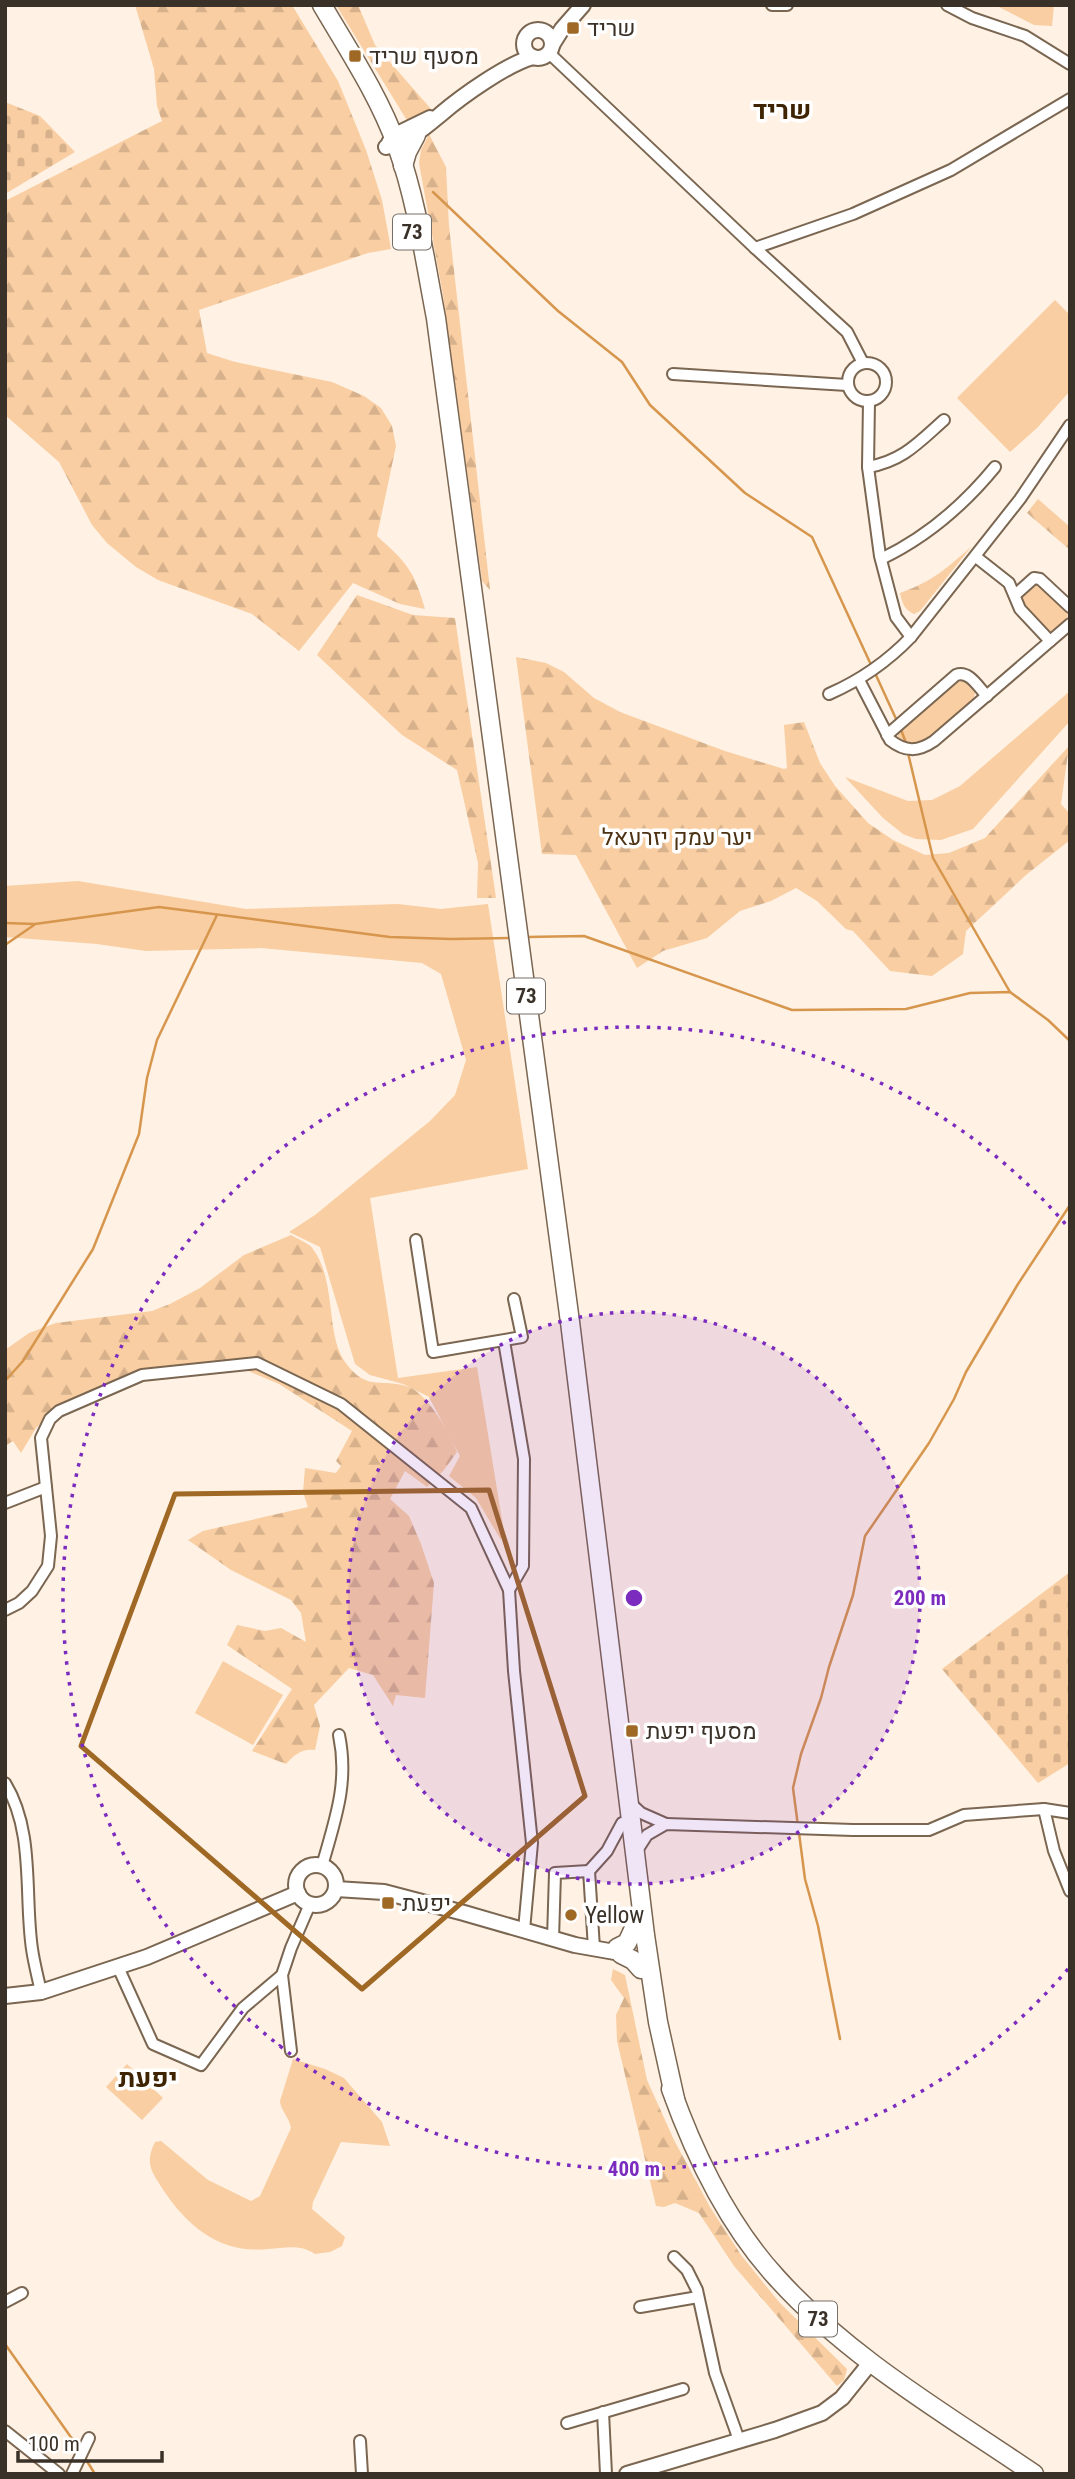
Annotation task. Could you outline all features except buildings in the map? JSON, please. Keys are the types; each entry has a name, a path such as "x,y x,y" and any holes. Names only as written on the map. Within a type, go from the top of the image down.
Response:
{"highway":[{"name":"73","path":"311,5 387,144 404,166 418,221 436,318 570,1322 635,1854 634,1953"},
{"name":"73","path":"322,5 368,83 436,318"},
{"path":"404,166 407,152 416,135"},
{"name":"73","path":"611,1674 622,1824 635,1926 627,1943 634,1953 688,2136 724,2204 775,2276 804,2307 871,2362 1034,2474"}],"street":[{"path":"500,72 524,44 529,32 550,28 570,5"},
{"path":"387,144 441,113 500,72 524,60 542,58 583,5"},
{"path":"772,5 787,5"},
{"path":"947,5 972,18 1025,36 1070,64"},
{"path":"542,30 550,36 551,49 755,248 848,332 863,363"},
{"path":"524,44 526,52 533,57"},
{"path":"755,248 853,214 951,170 1070,99"},
{"path":"387,144 416,135 441,113"},
{"path":"863,363 880,368 886,379 884,391 875,400 857,399 847,384 849,373 863,363"},
{"path":"673,374 847,384"},
{"path":"869,401 868,467 881,559 896,617 911,637"},
{"path":"868,467 901,457 944,420"},
{"path":"829,694 859,680 882,664 911,637 1033,481 1070,425"},
{"path":"881,559 926,533 954,512 995,467"},
{"path":"976,557 1009,583 1020,609 1050,641"},
{"path":"1015,595 1034,578 1040,579 1070,607"},
{"path":"859,680 887,735 898,747 921,749 934,741 1070,624"},
{"path":"887,735 956,674 967,675 987,695"},
{"path":"416,1240 433,1352 522,1337 514,1299"},
{"path":"504,1341 524,1459 523,1566 509,1590"},
{"path":"5,1610 19,1603 32,1591 48,1566 51,1536 41,1438 50,1419 59,1411 142,1375 257,1363 341,1404 471,1508 509,1590 514,1671 532,1843 524,1930"},
{"path":"5,1503 46,1487"},
{"path":"322,1866 341,1801 344,1758 339,1735"},
{"path":"5,1783 16,1804 26,1849 32,1948 41,1992"},
{"path":"628,1801 641,1812 666,1824 929,1830 964,1815 1044,1809 1070,1813"},
{"path":"1044,1809 1054,1851 1070,1891"},
{"path":"554,1939 555,1873 589,1871 607,1851 622,1824"},
{"path":"635,1854 647,1835 666,1824"},
{"path":"309,1866 322,1866 335,1877 336,1889 330,1901 310,1904 298,1893 296,1887 299,1874 309,1866"},
{"path":"589,1871 594,1948"},
{"path":"336,1889 384,1892 554,1939 634,1953"},
{"path":"5,1996 41,1992 118,1967 298,1893"},
{"path":"292,2051 282,1975 290,1948 310,1904"},
{"path":"118,1967 153,2044 201,2065 243,2008 282,1975"},
{"path":"674,2257 691,2276 715,2373 739,2440"},
{"path":"5,2302 22,2293"},
{"path":"640,2307 698,2297"},
{"path":"628,2474 822,2413 842,2398 871,2362"},
{"path":"567,2423 683,2389"},
{"path":"603,2412 606,2474"},
{"path":"5,2431 60,2474"},
{"path":"72,2474 89,2438"},
{"path":"360,2441 362,2474"}],"highlighted area":[{"path":"489,1490 585,1796 362,1989 81,1746 175,1494"}],"green space":[{"path":"135,5 292,5 338,81 366,150 382,200 391,249 368,253 199,310 207,353 235,362 332,382 364,396 381,408 392,426 396,446 377,536 408,568 425,609 400,604 353,583 299,651 252,614 158,580 136,567 107,543 92,525 59,462 5,415 5,201 162,121 157,106 154,69"},
{"path":"336,5 358,5 375,45 431,109 408,122"},
{"path":"995,5 1054,5 1052,26 1034,25"},
{"path":"5,102 40,116 75,152 5,194"},
{"path":"429,134 446,167 449,226 490,590 482,581 443,295 419,163 421,150"},
{"path":"1055,300 1070,315 1070,391 1037,428 1010,452 957,398"},
{"path":"1038,499 1070,527 1070,550 1027,513"},
{"path":"972,546 920,611 914,614 908,610 900,593 939,574"},
{"path":"1038,583 1068,612 1067,620 1055,632 1045,631 1024,607 1024,594"},
{"path":"357,595 413,615 455,618 496,898 477,898 478,863 457,770 402,735 317,655"},
{"name":"יער עמק יזרעאל","path":"516,657 546,663 564,672 594,698 620,712 725,751 784,769 787,768 784,725 804,722 820,763 835,786 868,823 893,840 925,855 949,853 985,838 1069,746 1061,804 1070,814 1070,840 1026,875 966,931 963,954 932,976 890,971 853,931 846,929 817,901 796,888 771,901 740,911 707,938 663,951 637,968 576,855 542,854"},
{"path":"960,681 965,682 975,693 973,701 957,716 937,733 916,743 906,743 898,737 898,731"},
{"path":"1070,691 1070,721 973,829 941,840 916,839 903,834 883,818 845,777 908,801 932,800 960,786"},
{"path":"78,881 246,909 398,904 441,909 488,904 528,1169 370,1198 398,1378 477,1367 503,1526 501,1540 476,1498 449,1476 460,1456 429,1397 403,1384 370,1375 355,1364 320,1247 289,1232 315,1215 430,1121 455,1095 466,1060 441,974 422,963 261,948 146,951 97,944 5,937 5,886"},
{"path":"291,1235 311,1247 320,1262 335,1337 345,1362 361,1378 401,1385 418,1392 438,1416 457,1452 427,1487 405,1471 390,1499 409,1516 434,1583 425,1698 396,1695 393,1706 373,1675 349,1668 314,1705 320,1726 315,1750 299,1753 286,1764 252,1751 292,1689 227,1645 237,1625 265,1631 281,1628 306,1642 301,1613 291,1600 231,1570 188,1540 203,1531 308,1507 303,1492 305,1468 336,1473 341,1466 336,1461 352,1431 279,1384 241,1368 145,1379 47,1418 36,1428 21,1453 13,1441 5,1446 5,1350 29,1333 56,1323 152,1311 170,1304 200,1288 244,1255"},
{"path":"1070,1572 1070,1763 1038,1783 942,1669"},
{"path":"223,1661 283,1695 253,1745 195,1713"},
{"path":"613,1969 625,1975 647,2080 674,2140 710,2207 741,2255 779,2302 847,2369 844,2380 837,2386 734,2266 699,2213 675,2203 664,2207 656,2206 617,2041 616,2015 624,1998 611,1980"},
{"path":"293,2059 344,2078 382,2122 390,2146 341,2142 312,2209 345,2237 342,2246 330,2252 315,2254 298,2248 251,2249 221,2243 196,2227 164,2191 151,2168 150,2156 155,2142 161,2141 208,2180 251,2201 260,2196 291,2128 280,2101"},
{"path":"127,2064 163,2098 142,2120 106,2087"}],"waterway":[{"path":"433,192 558,311 622,362 650,405 745,493 812,537 872,667"},
{"path":"875,673 897,721"},
{"path":"900,727 906,743"},
{"path":"908,753 933,858 1010,992"},
{"path":"5,923 35,924 159,907 390,937 513,938"},
{"path":"5,1381 23,1361 93,1249 139,1134 147,1078 157,1040 217,915"},
{"path":"5,945 34,925"},
{"path":"527,937 584,936 792,1010 906,1009 970,993 1010,992 1048,1020 1070,1041"},
{"path":"798,1826 793,1788 801,1754 853,1595 865,1536 929,1443 966,1372 1018,1284 1070,1205"},
{"path":"799,1833 805,1879 818,1926 840,2039"},
{"path":"5,2344 80,2450"},
{"path":"83,2455 95,2474"}],"place":[{"name":"שריד","path":"573,28"},
{"name":"מסעף שריד","path":"355,56"},
{"name":"מסעף יפעת","path":"632,1731"},
{"name":"יפעת","path":"388,1903"},
{"name":"Yellow","path":"571,1915"}],"district":[{"name":"שריד","path":"782,110"},
{"name":"יפעת","path":"148,2078"}]}
